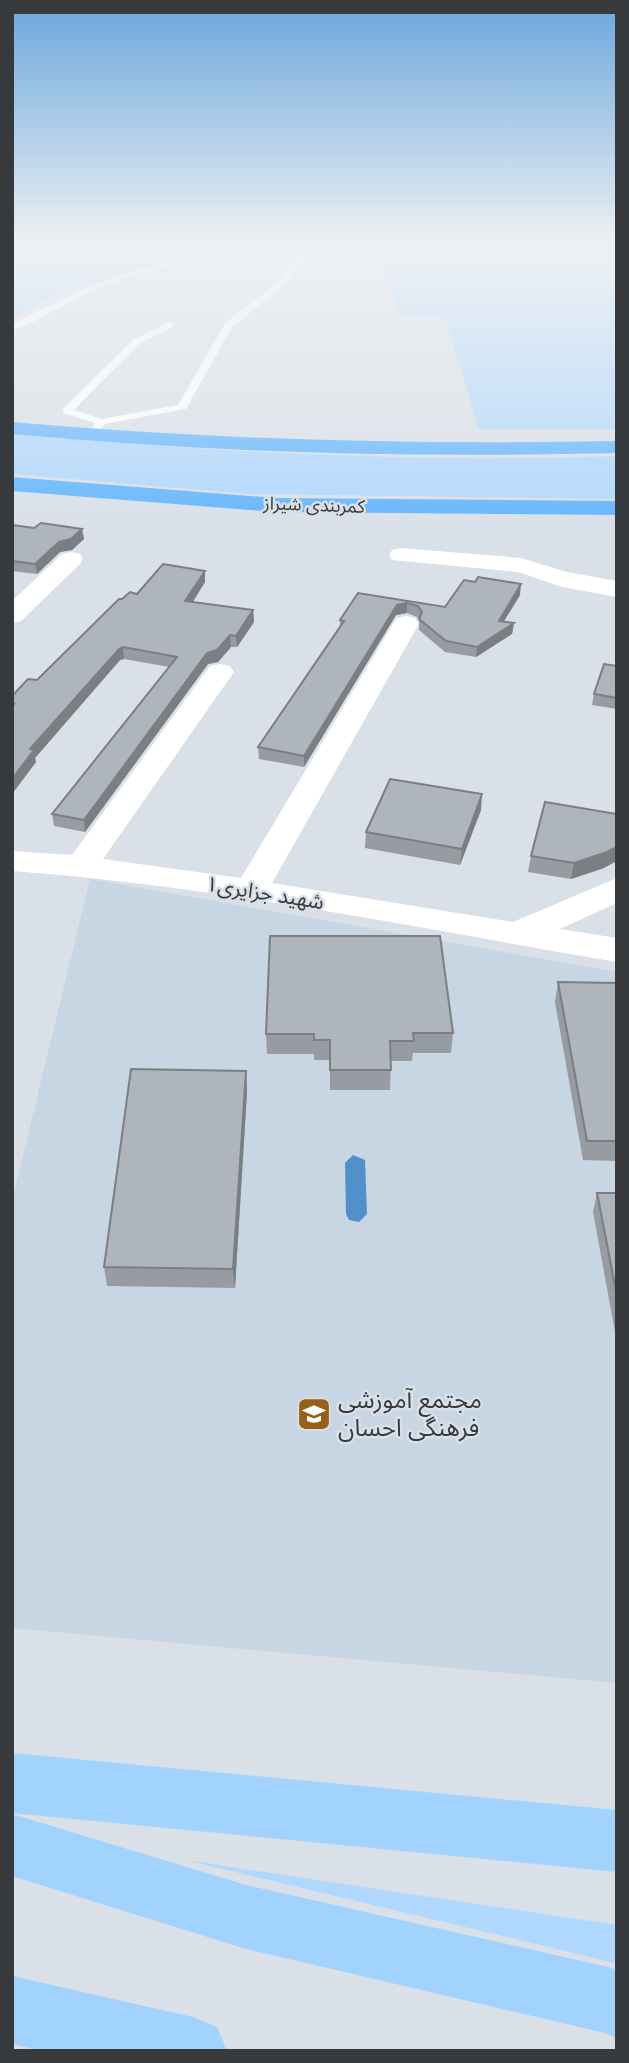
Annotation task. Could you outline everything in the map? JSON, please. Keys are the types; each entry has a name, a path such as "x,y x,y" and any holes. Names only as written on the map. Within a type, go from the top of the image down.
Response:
{"highway":[{"path":"12,428 97,428 189,442 384,449 617,447"},
{"name":"کمربندی شیراز","path":"12,484 275,505 617,508"}],"main road":[{"path":"12,1783 617,1841"},
{"path":"12,1845 246,1917 608,2000 617,2005"},
{"path":"12,2010 192,2051"}],"street":[{"path":"401,555 521,565 562,579 617,589"},
{"path":"16,608 71,559"},
{"path":"251,890 406,624"},
{"path":"81,866 220,672"},
{"name":"شهید جزایری۱","path":"12,861 81,866 251,890 617,950"},
{"path":"517,933 579,909 617,889"}],"lane":[{"path":"141,339 67,411 97,428 182,407 220,339"}],"shaded area":[{"path":"452,339 617,339 617,429 479,429"},
{"path":"12,434 163,446 390,457 617,456 617,499 250,494 12,474"},
{"name":"مجتمع آموزشی فرهنگی احسان","path":"90,879 617,972 617,1683 12,1628 12,1201"},
{"path":"353,1155 365,1160 367,1214 359,1222 349,1220 346,1214 345,1163"},
{"path":"185,1860 617,1925 617,1964 615,1963"}],"building":[{"path":"41,523 82,529 71,539 59,542 35,564 12,561 12,525 34,528"},
{"path":"163,564 205,571 185,601 253,610 236,636 230,635 217,650 207,653 84,820 52,814 177,657 123,647 119,649 30,749 34,750 12,779 12,696 28,679 37,680 119,599 130,592 137,594"},
{"path":"478,577 521,584 499,621 514,623 477,647 446,641 419,619 422,612 418,606 407,603 397,605 304,756 258,747 344,621 340,620 358,593 445,607 464,580 475,582"},
{"path":"604,664 617,666 617,698 594,694"},
{"path":"390,779 482,794 462,849 366,832"},
{"path":"545,802 617,814 617,847 574,863 531,856"},
{"path":"270,936 440,936 453,1033 413,1033 414,1041 390,1041 391,1070 330,1070 330,1040 314,1040 314,1034 266,1034"},
{"path":"558,982 617,983 617,1141 587,1141"},
{"path":"131,1069 246,1071 233,1269 104,1267"},
{"path":"597,1193 617,1193 617,1296"}],"place":[{"name":"مجتمع آموزشی فرهنگی احسان","path":"314,1414"}]}
